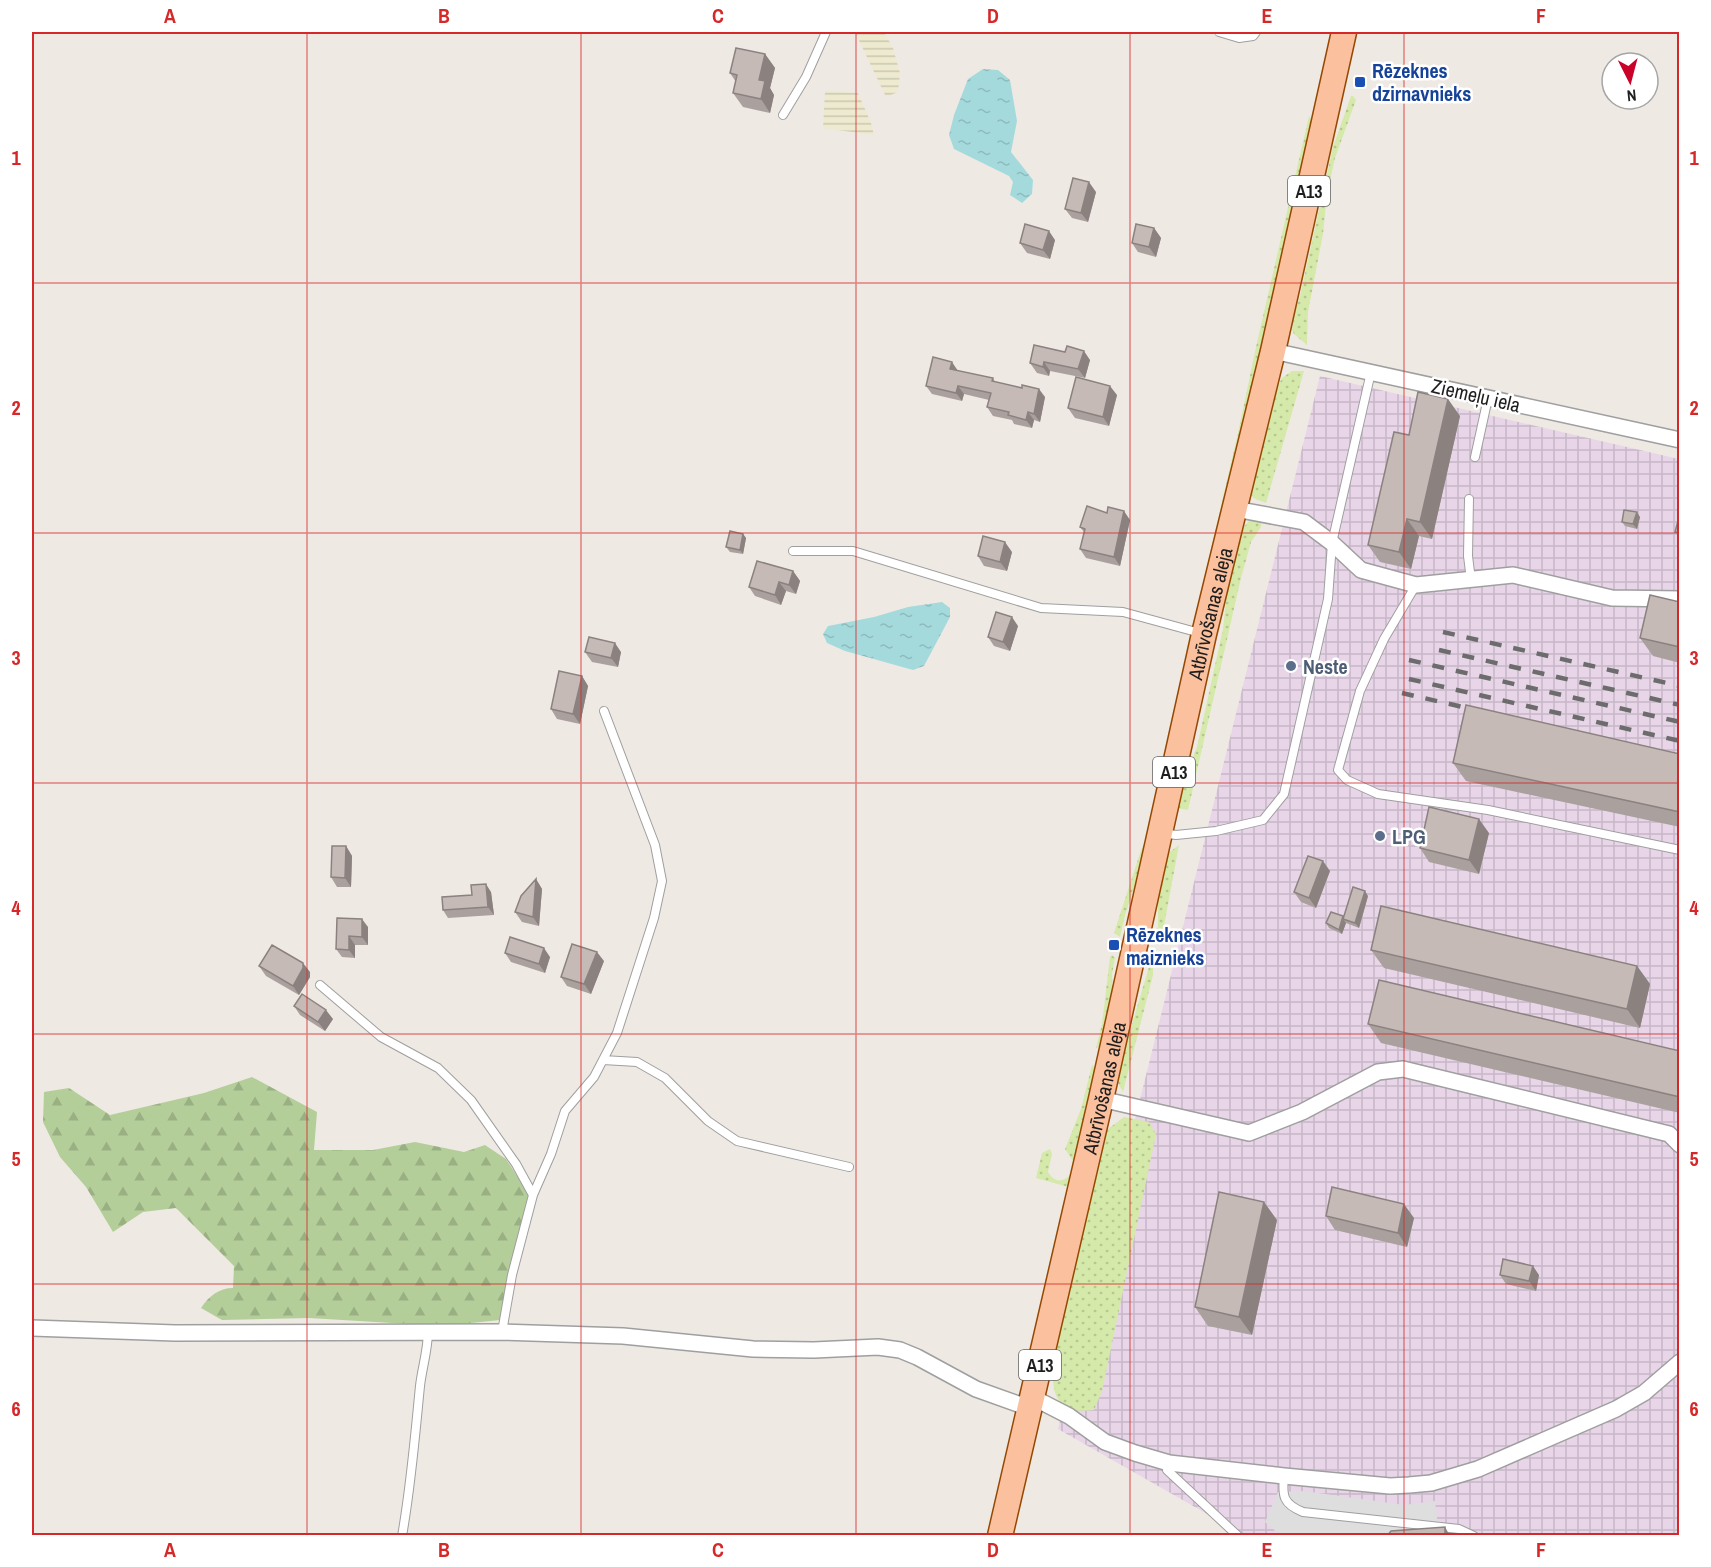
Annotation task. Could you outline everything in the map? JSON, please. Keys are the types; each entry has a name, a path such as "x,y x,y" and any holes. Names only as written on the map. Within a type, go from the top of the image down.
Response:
{"main road":[{"name":"Atbrīvošanas aleja","path":"1031,1402 1204,634 1273,351 1344,32"},
{"name":"A13","path":"1000,1536 1031,1402"}],"street":[{"name":"Ziemeļu iela","path":"1273,351 1680,441"},
{"path":"1235,509 1304,522 1332,543 1361,570 1416,585 1513,575 1612,598 1680,599"},
{"path":"1101,1099 1249,1133 1302,1112 1378,1072 1403,1069 1669,1134 1680,1145"},
{"path":"32,1328 175,1333 502,1332 622,1336 753,1349 889,1348 917,1357 976,1389 1031,1402 1069,1416 1105,1442 1135,1453 1169,1462 1390,1486 1431,1482 1478,1469 1616,1409 1644,1393 1680,1362"}],"lane":[{"path":"783,115 806,77 826,32"},
{"path":"1219,32 1239,38 1253,36 1256,32"},
{"path":"1160,832 1176,835 1216,831 1263,820 1284,794 1328,599 1332,543 1371,372"},
{"path":"1475,457 1488,398"},
{"path":"1469,499 1468,556 1471,580"},
{"path":"794,551 853,551 1041,608 1123,612 1204,634"},
{"path":"1416,585 1384,639 1360,691 1338,770 1347,780 1378,794 1488,810 1680,850"},
{"path":"502,1332 512,1275 533,1195 551,1154 565,1110 594,1077 617,1033 654,918 662,881 655,845 604,711"},
{"path":"320,985 381,1037 438,1068 463,1092 516,1164 533,1195"},
{"path":"603,1060 637,1062 665,1078 708,1120 737,1141 849,1167"},
{"path":"402,1536 428,1331"},
{"path":"1169,1462 1167,1470 1238,1536"},
{"path":"1284,1476 1285,1499 1292,1508 1303,1512 1459,1529 1474,1536"}],"shaded area":[{"path":"855,32 884,32 893,48 900,73 898,92 886,97"},
{"path":"825,91 858,93 874,135 823,128"},
{"path":"1320,376 1679,459 1679,1535 1244,1535 1058,1429"},
{"path":"1304,1491 1404,1505 1435,1501 1439,1535 1280,1535 1265,1522 1278,1492"}],"green space":[{"path":"1351,96 1356,100 1335,158 1327,194 1323,234 1308,312 1307,345 1292,330 1294,316 1333,147"},
{"path":"1309,116 1312,120 1251,392 1196,625 1193,626 1238,433"},
{"path":"1292,371 1304,371 1266,503 1253,498 1250,491 1278,386 1282,378"},
{"path":"1262,520 1261,527 1251,542 1241,578 1188,810 1176,808 1183,781 1197,747 1223,629 1228,581 1241,530 1249,521"},
{"path":"1147,838 1144,858 1120,937 1114,933"},
{"path":"1179,845 1161,942 1155,943 1158,926 1158,893 1167,854"},
{"path":"1112,955 1115,958 1112,974 1113,1004 1101,1046 1096,1048 1102,1024"},
{"path":"1149,967 1153,968 1153,975 1123,1092 1118,1083 1119,1068"},
{"path":"1092,1065 1095,1068 1095,1076 1085,1112 1072,1188 1036,1178 1042,1153 1050,1149 1052,1154 1048,1172 1051,1176 1059,1181 1071,1174 1073,1161 1065,1149 1081,1109"},
{"path":"252,1077 317,1112 314,1150 373,1150 415,1142 464,1152 485,1145 506,1159 532,1199 500,1320 442,1326 309,1318 222,1320 201,1308 207,1300 223,1289 233,1288 234,1266 176,1208 143,1212 113,1232 86,1187 60,1157 43,1122 44,1092 69,1088 110,1115 204,1093"},
{"path":"1124,1117 1149,1122 1156,1134 1102,1391 1094,1410 1082,1411 1064,1406 1059,1400 1053,1385 1053,1363 1104,1132"}],"water":[{"path":"983,69 998,70 1010,80 1017,121 1011,152 1033,180 1032,194 1022,203 1010,195 1013,182 1009,176 954,149 949,135 968,79"},
{"path":"942,602 950,608 950,617 924,666 913,670 845,651 827,643 823,634 828,626 874,617 908,607"}],"building":[{"path":"736,48 765,54 759,80 765,81 761,99 733,93 737,75 730,73"},
{"path":"1073,178 1089,182 1081,213 1065,209"},
{"path":"1025,224 1049,231 1043,250 1020,243"},
{"path":"1136,224 1154,228 1149,247 1132,243"},
{"path":"1034,345 1065,352 1067,346 1084,351 1078,369 1044,362 1043,367 1030,363"},
{"path":"933,357 952,362 950,369 993,378 992,381 1022,388 1022,385 1039,389 1034,414 1028,412 1026,420 1008,415 1009,412 987,407 991,393 958,386 956,393 926,386"},
{"path":"1076,377 1110,386 1103,417 1068,408"},
{"path":"1418,392 1448,399 1420,522 1407,519 1399,552 1368,545 1394,432 1409,435"},
{"path":"1087,506 1107,513 1108,507 1124,511 1114,557 1080,549 1085,529 1080,527"},
{"path":"1624,510 1637,512 1633,524 1622,522"},
{"path":"1680,517 1680,533 1675,532"},
{"path":"730,531 743,534 740,550 726,547"},
{"path":"983,536 1005,542 1000,562 978,556"},
{"path":"757,561 793,571 789,585 779,582 775,595 749,587"},
{"path":"1650,595 1680,602 1680,647 1640,638"},
{"path":"996,612 1012,617 1003,642 988,637"},
{"path":"589,637 615,643 611,658 585,652"},
{"path":"559,671 582,676 573,714 551,709"},
{"path":"1466,705 1680,754 1680,812 1453,763"},
{"path":"1429,807 1479,819 1469,860 1420,848"},
{"path":"332,846 346,846 345,878 331,877"},
{"path":"1308,856 1323,861 1309,898 1294,892"},
{"path":"536,879 533,917 515,912 521,896"},
{"path":"486,884 488,907 443,910 442,897 472,895 471,885"},
{"path":"1353,887 1365,891 1355,923 1343,919"},
{"path":"1381,906 1637,966 1627,1009 1371,950"},
{"path":"1331,912 1343,916 1339,930 1326,923"},
{"path":"337,918 362,919 362,937 349,936 349,950 336,949"},
{"path":"510,937 544,948 539,964 505,953"},
{"path":"572,944 597,952 584,984 561,977"},
{"path":"272,945 303,963 303,968 293,986 259,966"},
{"path":"1379,980 1680,1051 1680,1097 1368,1024"},
{"path":"302,994 326,1010 318,1022 294,1006"},
{"path":"1332,1187 1404,1204 1398,1233 1326,1216"},
{"path":"1219,1192 1264,1202 1239,1317 1195,1307"},
{"path":"1503,1259 1533,1266 1529,1281 1500,1275"},
{"path":"1445,1527 1445,1536 1387,1536 1391,1531"}],"railway":[{"path":"1443,632 1680,686"},
{"path":"1439,650 1680,705"},
{"path":"1409,660 1680,722"},
{"path":"1409,679 1680,741"},
{"path":"1402,693 1480,711"}],"place":[{"name":"Rēzeknes dzirnavnieks","path":"1360,82"},
{"name":"Neste","path":"1291,666"},
{"name":"LPG","path":"1380,836"},
{"name":"Rēzeknes maiznieks","path":"1114,945"}]}
